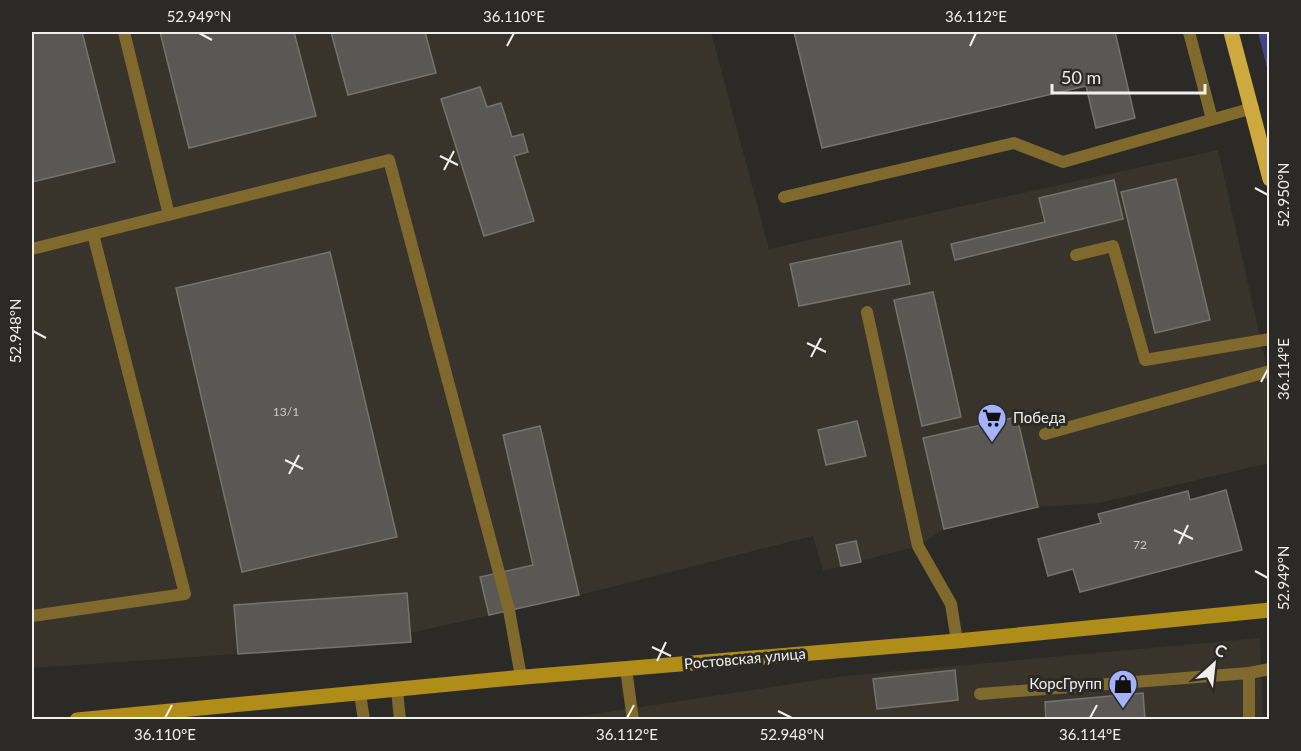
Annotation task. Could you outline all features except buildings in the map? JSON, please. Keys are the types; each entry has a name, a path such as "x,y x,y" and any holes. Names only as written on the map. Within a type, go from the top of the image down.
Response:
{"main road":[{"path":"1231,32 1253,108 1269,179"}],"street":[{"name":"Ростовская улица","path":"77,720 520,677 957,641 1269,610"}],"lane":[{"path":"124,32 169,215"},
{"path":"1190,32 1212,119"},
{"path":"783,197 1014,143 1064,162 1253,108"},
{"path":"32,249 389,160 509,610 520,677"},
{"path":"32,616 185,594 93,234"},
{"path":"1076,255 1113,246 1145,360 1269,339"},
{"path":"867,312 918,546 951,604 957,641"},
{"path":"1045,435 1269,372"},
{"path":"626,669 633,720"},
{"path":"980,694 1249,673 1269,669"},
{"path":"1249,673 1249,720"},
{"path":"397,690 400,720"},
{"path":"360,694 364,720"}],"shaded area":[{"path":"32,32 711,32 769,249 1218,150 1269,377 1269,463 1099,503 1038,507 1017,417 923,439 944,529 918,546 823,571 813,536 579,595 410,633 411,642 32,668"},
{"path":"1258,32 1269,32 1269,76"},
{"path":"1260,638 1263,720 555,720 845,676"}],"place":[{"name":"Победа","path":"992,444"},
{"name":"КорсГрупп","path":"1123,710"}]}
